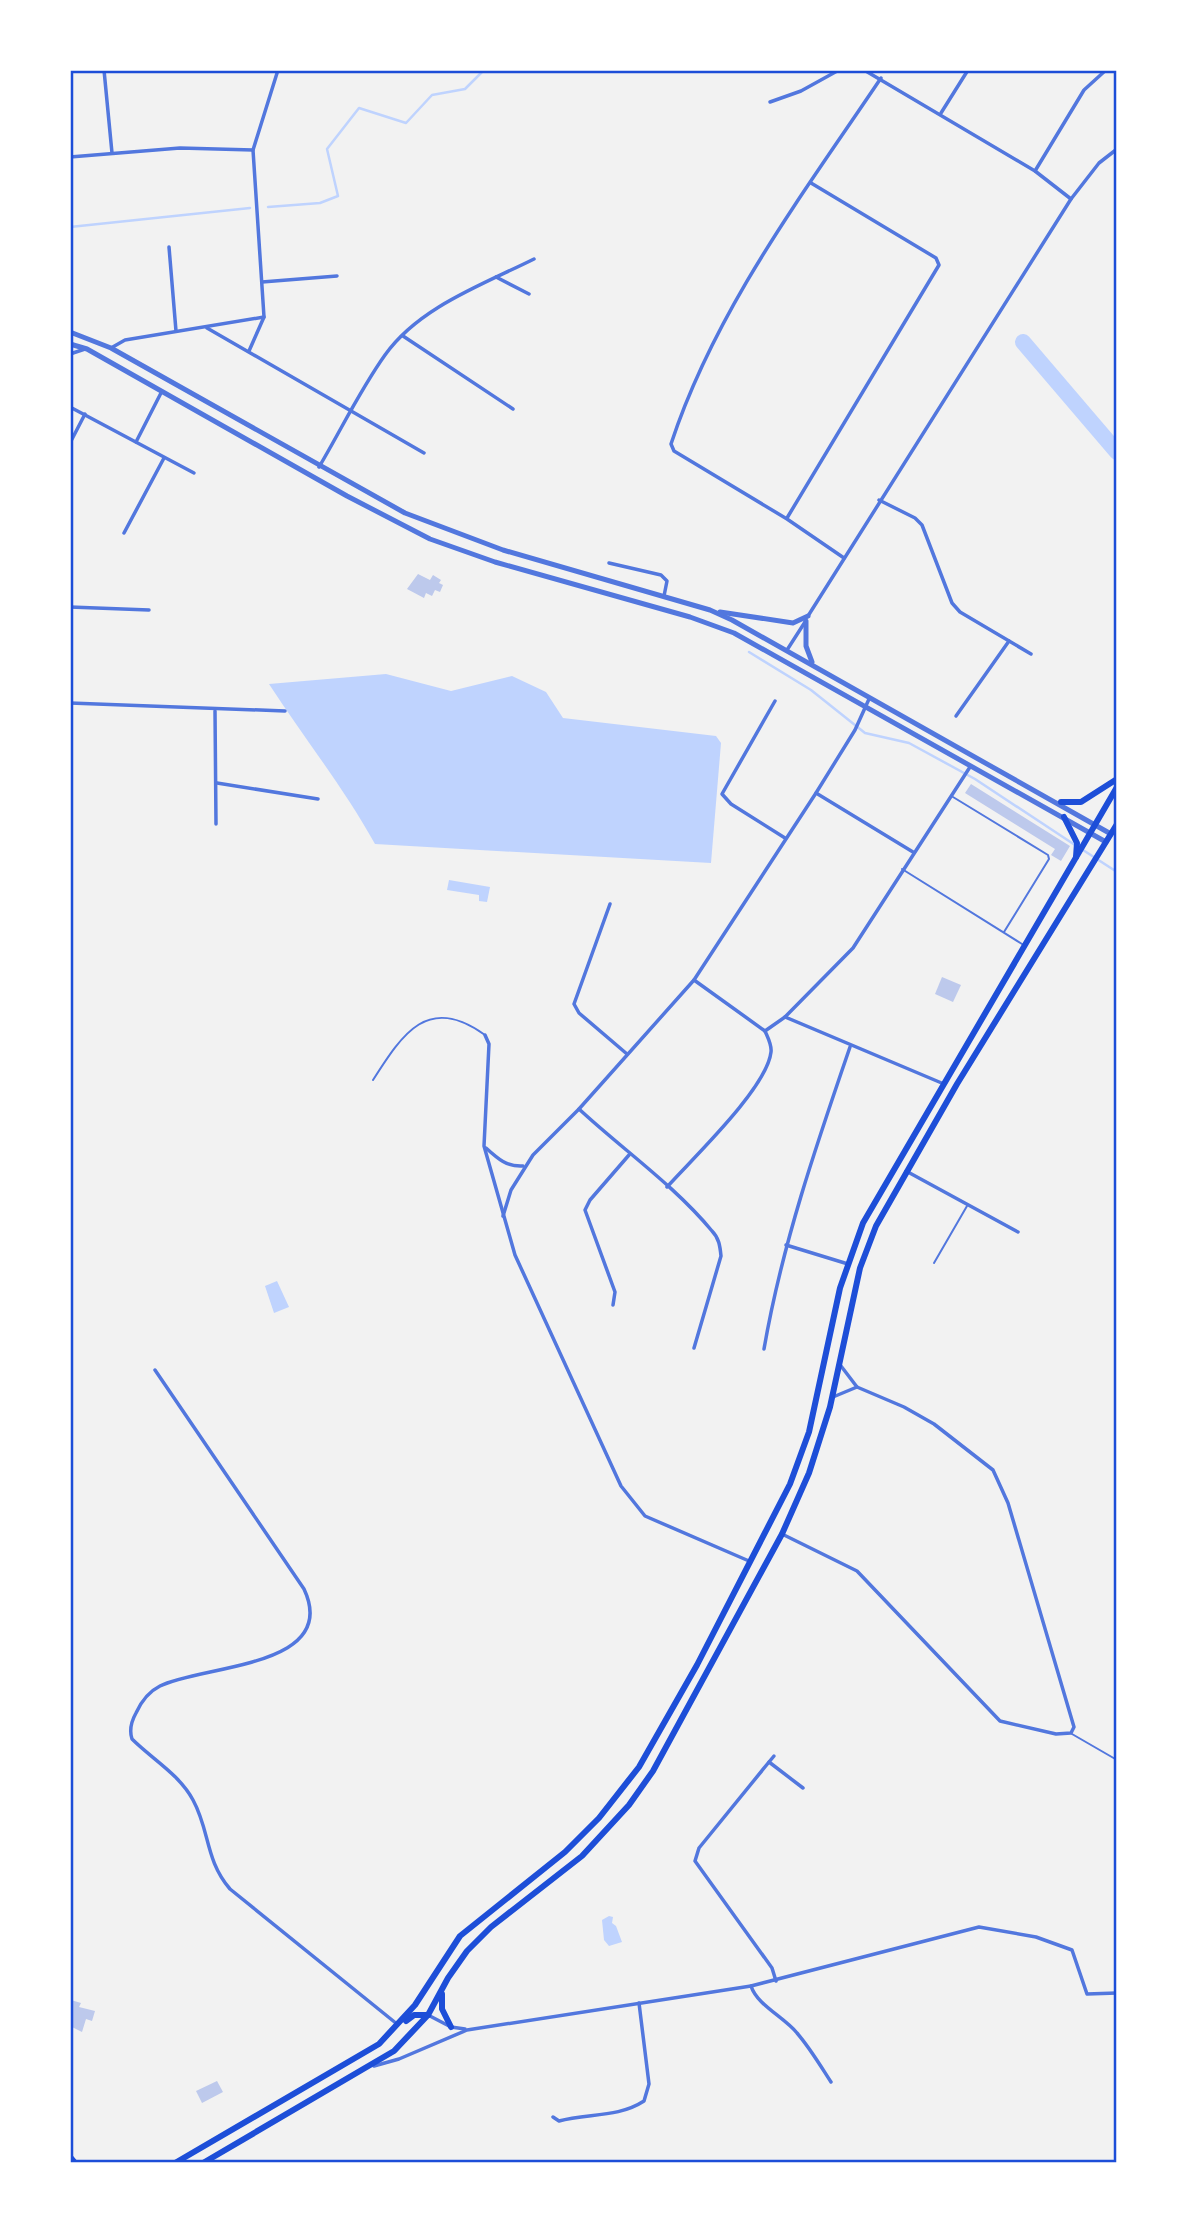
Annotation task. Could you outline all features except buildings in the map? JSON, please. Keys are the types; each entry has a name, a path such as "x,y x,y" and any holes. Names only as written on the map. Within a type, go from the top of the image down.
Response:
{"main road":[{"path":"1061,803 1081,802 1117,779"},
{"path":"399,2026 460,1936 565,1853 622,1790 660,1733 781,1505 809,1432 848,1264 875,1199 1026,946 1080,844 1092,832 1117,787"},
{"path":"1064,817 1080,844"},
{"path":"203,2163 394,2050 428,2015 456,1965 479,1939 582,1856 629,1805 678,1727 782,1534 808,1473 832,1398 860,1268 876,1226 906,1171 1117,824"},
{"path":"442,1992 442,2009 452,2027"},
{"path":"175,2163 353,2060 414,2015 428,2015"},
{"path":"70,2157 75,2163"}],"street":[{"path":"104,70 112,153"},
{"path":"249,351 264,317 253,150 278,70"},
{"path":"770,102 801,91 839,70"},
{"path":"864,70 1035,171 1071,199"},
{"path":"941,114 968,70"},
{"path":"1035,171 1084,90 1106,70"},
{"path":"844,558 787,519 674,452 671,444 702,364 726,318 881,78"},
{"path":"70,157 180,148 253,150"},
{"path":"790,663 787,650 879,499 1071,199 1099,163 1117,149"},
{"path":"787,519 939,265 936,258 812,181"},
{"path":"169,247 176,331"},
{"path":"319,467 385,355 402,336 441,306 534,259"},
{"path":"262,282 337,276"},
{"path":"496,277 529,294"},
{"path":"111,348 125,340 264,317"},
{"path":"207,328 424,453"},
{"path":"70,332 111,348 319,467 405,513 442,528 503,550 710,610 793,623 807,618"},
{"path":"402,336 513,409"},
{"path":"70,344 87,349 357,501 430,539 495,562 690,617 734,633 1106,842"},
{"path":"70,354 87,349"},
{"path":"136,442 163,391"},
{"path":"70,407 194,473"},
{"path":"70,443 85,414"},
{"path":"124,533 164,458"},
{"path":"879,499 915,518 922,525 952,603 960,612 1031,654"},
{"path":"610,562 666,578 664,596"},
{"path":"70,607 149,610"},
{"path":"710,610 812,662 1111,834"},
{"path":"807,618 806,646 812,662"},
{"path":"956,716 1009,641"},
{"path":"772,653 787,650"},
{"path":"503,1216 511,1190 523,1166 579,1110 694,980 816,793 855,730 870,696"},
{"path":"775,701 722,794 731,804 785,838"},
{"path":"70,703 285,711"},
{"path":"215,710 216,824"},
{"path":"765,1031 785,1017 853,948 971,765"},
{"path":"216,783 318,799"},
{"path":"816,793 914,852"},
{"path":"610,904 574,1004 579,1013 626,1054"},
{"path":"667,1187 753,1091 768,1066 772,1049 765,1031 694,980"},
{"path":"785,1017 850,1047 944,1084"},
{"path":"485,1035 489,1044 484,1146 515,1255 629,1499 645,1516 751,1562"},
{"path":"764,1349 786,1245 811,1159 850,1047"},
{"path":"579,1110 667,1187 714,1232 720,1244 721,1256 694,1348"},
{"path":"484,1146 504,1163 513,1167 523,1166"},
{"path":"613,1305 615,1292 585,1210 590,1200 629,1155"},
{"path":"906,1171 1018,1232"},
{"path":"786,1245 848,1264"},
{"path":"782,1534 857,1571 1000,1721 1056,1734 1071,1733 1074,1727 1011,1513 993,1470 934,1424 904,1407 857,1387 842,1370 839,1361"},
{"path":"155,1370 304,1588 310,1601 311,1616 305,1631 296,1642 274,1654 246,1664 177,1680 152,1690 134,1717 130,1731 132,1739 186,1789 198,1812 213,1867 230,1889 399,2026"},
{"path":"832,1398 857,1387"},
{"path":"774,1756 699,1848 695,1861 772,1968 776,1981"},
{"path":"769,1762 803,1788"},
{"path":"368,2067 400,2059 467,2030 776,1981 979,1927 1036,1937 1069,1948 1075,1953 1087,1994 1117,1993"},
{"path":"751,1986 754,1995 795,2030 831,2082"},
{"path":"553,2117 559,2122 582,2115 595,2117 644,2101 649,2084 639,2003"},
{"path":"428,2015 452,2027 467,2030"}],"lane":[{"path":"951,796 1048,855 1049,859 1004,932"},
{"path":"902,869 1026,946"},
{"path":"373,1080 397,1043 422,1020 433,1017 456,1019 485,1035"},
{"path":"934,1263 967,1205"},
{"path":"1071,1733 1117,1760"}],"water":[{"path":"386,674 451,691 512,676 546,692 563,718 716,736 721,743 711,863 375,844 269,684"},
{"path":"449,880 490,887 487,902 479,901 479,895 447,890"},
{"path":"277,1281 289,1307 274,1313 265,1286"},
{"path":"613,1917 612,1923 616,1926 622,1942 609,1946 604,1940 602,1920"}],"waterway":[{"path":"268,207 320,203 338,196 327,149 359,108 406,123 432,95 465,89 484,70"},
{"path":"70,227 250,208"},
{"path":"1023,342 1117,452"},
{"path":"749,652 811,690 865,733 909,743 975,779 1075,845"},
{"path":"1083,850 1117,872"}]}
